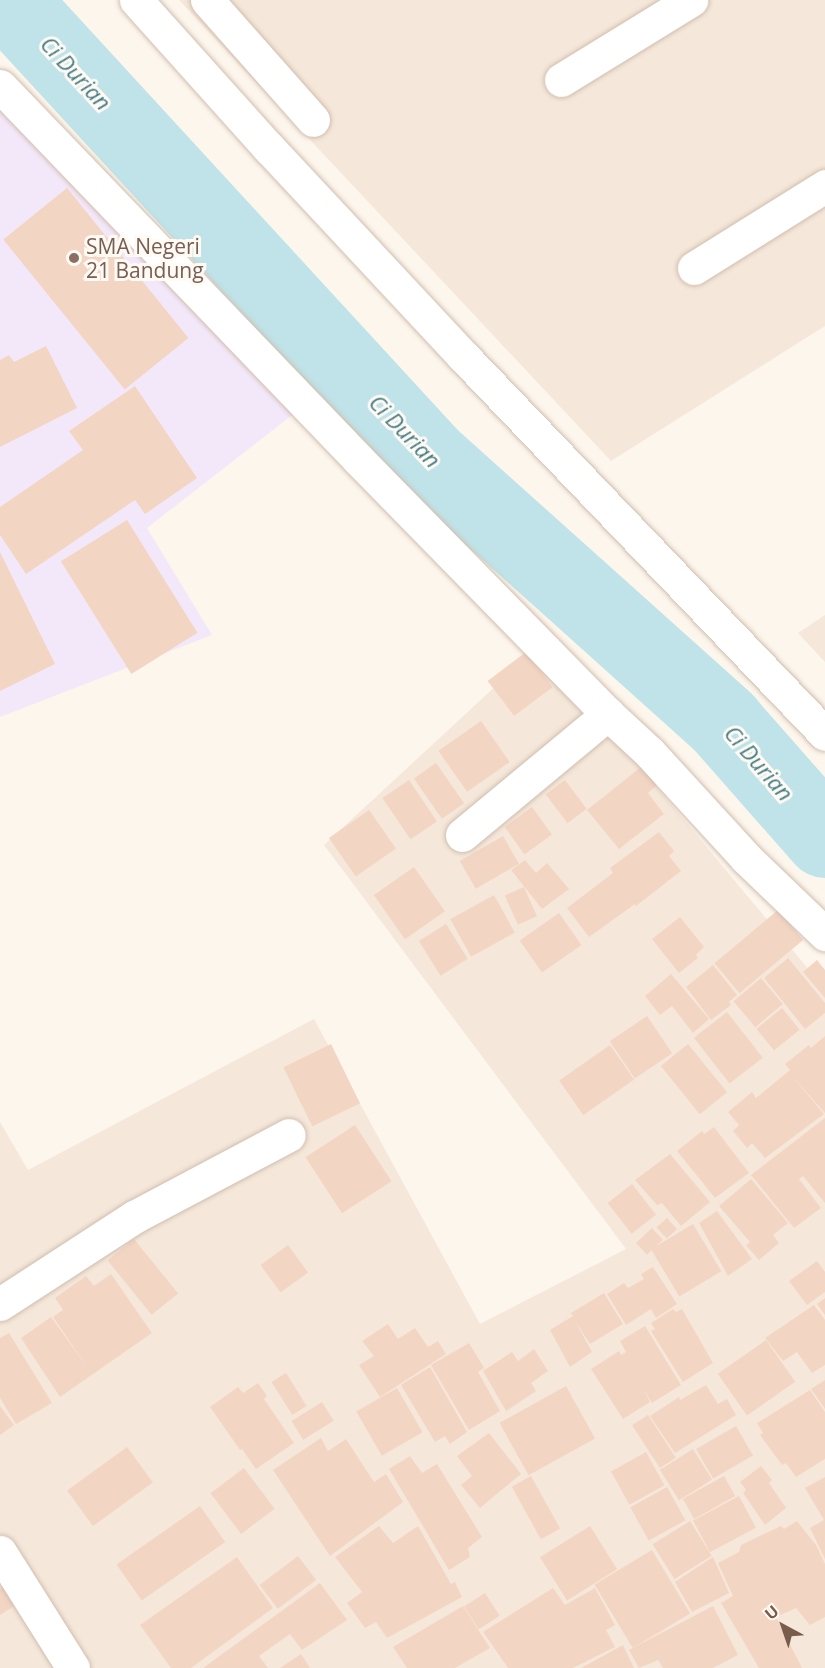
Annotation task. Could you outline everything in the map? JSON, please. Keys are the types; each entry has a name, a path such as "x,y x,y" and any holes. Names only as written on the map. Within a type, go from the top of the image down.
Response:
{"street":[{"path":"136,0 269,148 463,356 825,734"},
{"path":"207,0 313,120"},
{"path":"561,80 691,0"},
{"path":"0,86 173,269 608,714 649,752 746,858 825,934"},
{"path":"694,268 825,186"},
{"path":"462,835 608,714"},
{"path":"0,1304 134,1217 289,1135"},
{"path":"0,1552 73,1668"}],"shaded area":[{"path":"179,0 825,0 825,326 611,461"},
{"name":"SMA Negeri 21 Bandung","path":"0,103 296,412 147,528 212,635 0,717"},
{"path":"825,615 825,662 798,633"},
{"path":"539,646 825,989 825,1668 0,1668 0,1122 28,1170 314,1019 480,1324 626,1249 324,845"}],"building":[{"path":"67,188 188,338 125,390 3,240"},
{"path":"46,346 77,408 0,447 0,360 9,355 14,362"},
{"path":"135,386 197,478 145,514 135,500 26,574 0,535 0,507 83,450 69,431"},
{"path":"127,520 197,633 131,674 61,561"},
{"path":"0,552 55,664 0,691"},
{"path":"526,652 552,687 514,716 488,681"},
{"path":"481,721 510,762 467,792 438,751"},
{"path":"436,763 464,803 442,819 414,778"},
{"path":"641,767 657,785 648,793 664,814 619,849 587,810"},
{"path":"409,780 437,821 410,839 382,798"},
{"path":"565,780 587,809 567,823 546,794"},
{"path":"532,807 552,835 524,854 504,827"},
{"path":"369,810 396,849 356,877 329,838"},
{"path":"659,832 674,851 669,856 681,871 636,906 635,904 589,937 567,908 613,873 610,868"},
{"path":"503,836 519,864 476,889 460,861"},
{"path":"525,860 536,873 547,863 569,889 542,909 511,870"},
{"path":"414,867 445,911 405,939 374,895"},
{"path":"524,887 537,916 518,925 505,896"},
{"path":"494,895 515,933 471,957 450,919"},
{"path":"778,910 803,940 739,993 714,963"},
{"path":"559,913 581,945 542,972 520,941"},
{"path":"680,917 704,947 696,955 698,958 679,973 652,939"},
{"path":"446,924 468,959 441,976 419,941"},
{"path":"788,958 825,1003 825,1013 805,1029 764,978"},
{"path":"817,960 825,970 825,998 803,972"},
{"path":"713,965 737,995 729,1002 731,1005 711,1020 686,987"},
{"path":"671,974 709,1019 693,1033 672,1006 660,1015 645,996"},
{"path":"761,978 783,1004 755,1027 733,1001"},
{"path":"782,1008 800,1030 774,1051 756,1029"},
{"path":"727,1012 763,1058 730,1084 694,1038"},
{"path":"647,1016 672,1053 635,1078 610,1041"},
{"path":"825,1036 825,1113 791,1075 824,1114 765,1158 752,1143 747,1148 733,1131 739,1125 728,1112 752,1092 756,1098 790,1070 785,1064 809,1045 811,1048"},
{"path":"331,1044 360,1103 312,1127 283,1067"},
{"path":"688,1044 727,1092 700,1114 661,1066"},
{"path":"610,1045 634,1079 583,1115 559,1081"},
{"path":"825,1118 825,1203 803,1176 799,1179 821,1208 794,1228 751,1175"},
{"path":"355,1125 391,1181 342,1213 306,1157"},
{"path":"714,1127 749,1173 715,1198 677,1151 702,1131 704,1134"},
{"path":"670,1154 710,1202 681,1226 662,1203 657,1205 635,1180"},
{"path":"751,1179 788,1223 773,1235 779,1243 759,1260 746,1245 750,1242 719,1206"},
{"path":"632,1184 656,1215 632,1234 608,1203"},
{"path":"717,1211 752,1259 728,1276 699,1223"},
{"path":"667,1218 677,1229 667,1239 657,1227"},
{"path":"693,1224 721,1271 679,1296 651,1249"},
{"path":"652,1228 663,1240 647,1255 636,1243"},
{"path":"134,1239 178,1293 152,1315 108,1260"},
{"path":"288,1245 308,1273 280,1292 260,1265"},
{"path":"817,1261 825,1272 825,1292 807,1305 789,1281"},
{"path":"653,1267 677,1304 656,1318 651,1309 626,1325 607,1294 624,1283 628,1288 644,1279 641,1274"},
{"path":"111,1274 152,1333 60,1397 21,1338 51,1317 88,1368 53,1317 63,1310 55,1298 86,1276 94,1286"},
{"path":"604,1293 623,1324 590,1344 575,1321 592,1352 570,1367 550,1330 573,1316 571,1313"},
{"path":"825,1298 825,1315 817,1304"},
{"path":"814,1305 825,1320 825,1365 812,1373 797,1352 783,1361 765,1338"},
{"path":"673,1309 676,1312 682,1309 713,1363 683,1382 651,1331 655,1329 651,1323"},
{"path":"388,1324 398,1339 415,1328 428,1347 438,1341 446,1354 380,1397 359,1365 374,1356 362,1341"},
{"path":"645,1326 681,1385 652,1403 644,1390 650,1402 623,1419 591,1369 619,1351 621,1355 626,1352 620,1341"},
{"path":"9,1333 52,1403 16,1424 0,1398 0,1338"},
{"path":"766,1340 795,1382 747,1416 718,1374"},
{"path":"469,1343 484,1368 478,1372 500,1411 469,1430 431,1365"},
{"path":"534,1349 548,1371 531,1383 536,1391 506,1411 483,1371 512,1352 518,1361"},
{"path":"430,1367 467,1432 450,1444 445,1436 435,1442 401,1385"},
{"path":"286,1373 307,1406 292,1415 272,1382"},
{"path":"825,1380 825,1409 811,1389"},
{"path":"258,1383 267,1396 264,1399 294,1443 256,1469 210,1407 238,1387 243,1393"},
{"path":"706,1385 718,1404 727,1399 736,1415 675,1453 650,1416 679,1397 680,1400"},
{"path":"566,1386 595,1438 529,1475 500,1423"},
{"path":"397,1388 422,1432 382,1456 356,1412"},
{"path":"810,1390 825,1412 825,1459 796,1477 786,1463 782,1465 760,1435 763,1433 757,1423"},
{"path":"322,1402 334,1421 303,1440 291,1421"},
{"path":"0,1406 14,1425 0,1435"},
{"path":"648,1415 676,1458 660,1468 632,1425"},
{"path":"736,1426 753,1455 713,1478 696,1449"},
{"path":"489,1433 521,1474 480,1508 461,1485 472,1476 457,1456"},
{"path":"321,1438 328,1451 346,1439 374,1482 386,1474 403,1502 330,1556 273,1470"},
{"path":"127,1447 153,1483 93,1526 67,1490"},
{"path":"693,1449 712,1480 679,1500 660,1470"},
{"path":"646,1452 664,1485 629,1505 611,1471"},
{"path":"410,1456 422,1473 437,1464 482,1537 468,1548 470,1557 449,1570 389,1469"},
{"path":"761,1466 772,1480 769,1483 786,1508 765,1525 743,1493 746,1490 740,1482"},
{"path":"244,1468 275,1509 241,1534 210,1493"},
{"path":"531,1476 560,1528 541,1539 512,1487"},
{"path":"724,1476 735,1496 694,1519 683,1499"},
{"path":"825,1477 825,1559 810,1528 824,1520 805,1488"},
{"path":"667,1487 685,1520 649,1541 630,1507"},
{"path":"739,1496 756,1528 710,1552 693,1520"},
{"path":"200,1506 225,1542 142,1601 116,1565"},
{"path":"690,1521 712,1556 674,1579 653,1544"},
{"path":"797,1521 816,1545 825,1564 825,1617 810,1625 796,1608 776,1617 802,1668 759,1668 721,1603 733,1596 718,1563 739,1552 741,1545 781,1526 784,1529"},
{"path":"379,1526 393,1543 418,1526 451,1584 455,1582 462,1597 387,1638 376,1622 365,1628 347,1603 362,1592 335,1557"},
{"path":"590,1526 617,1569 567,1601 540,1557"},
{"path":"652,1550 690,1613 633,1648 595,1585"},
{"path":"298,1556 316,1580 278,1609 260,1585"},
{"path":"237,1557 273,1608 191,1668 171,1668 140,1625"},
{"path":"713,1557 729,1593 692,1612 675,1582"},
{"path":"320,1583 347,1620 302,1650 290,1634 259,1656 268,1668 203,1668"},
{"path":"5,1586 16,1605 0,1615 0,1589"},
{"path":"553,1588 565,1605 595,1588 615,1625 606,1630 615,1647 573,1668 508,1668 483,1632"},
{"path":"485,1593 500,1616 479,1629 464,1607"},
{"path":"463,1606 490,1648 455,1668 407,1668 393,1647"},
{"path":"713,1606 738,1655 713,1668 663,1668 658,1660 639,1668 629,1650"},
{"path":"623,1645 634,1668 581,1668"},
{"path":"301,1654 310,1668 280,1668"}],"waterway":[{"name":"Ci Durian","path":"8,0 429,458 724,723 825,838"}],"place":[{"name":"SMA Negeri 21 Bandung","path":"74,258"}]}
